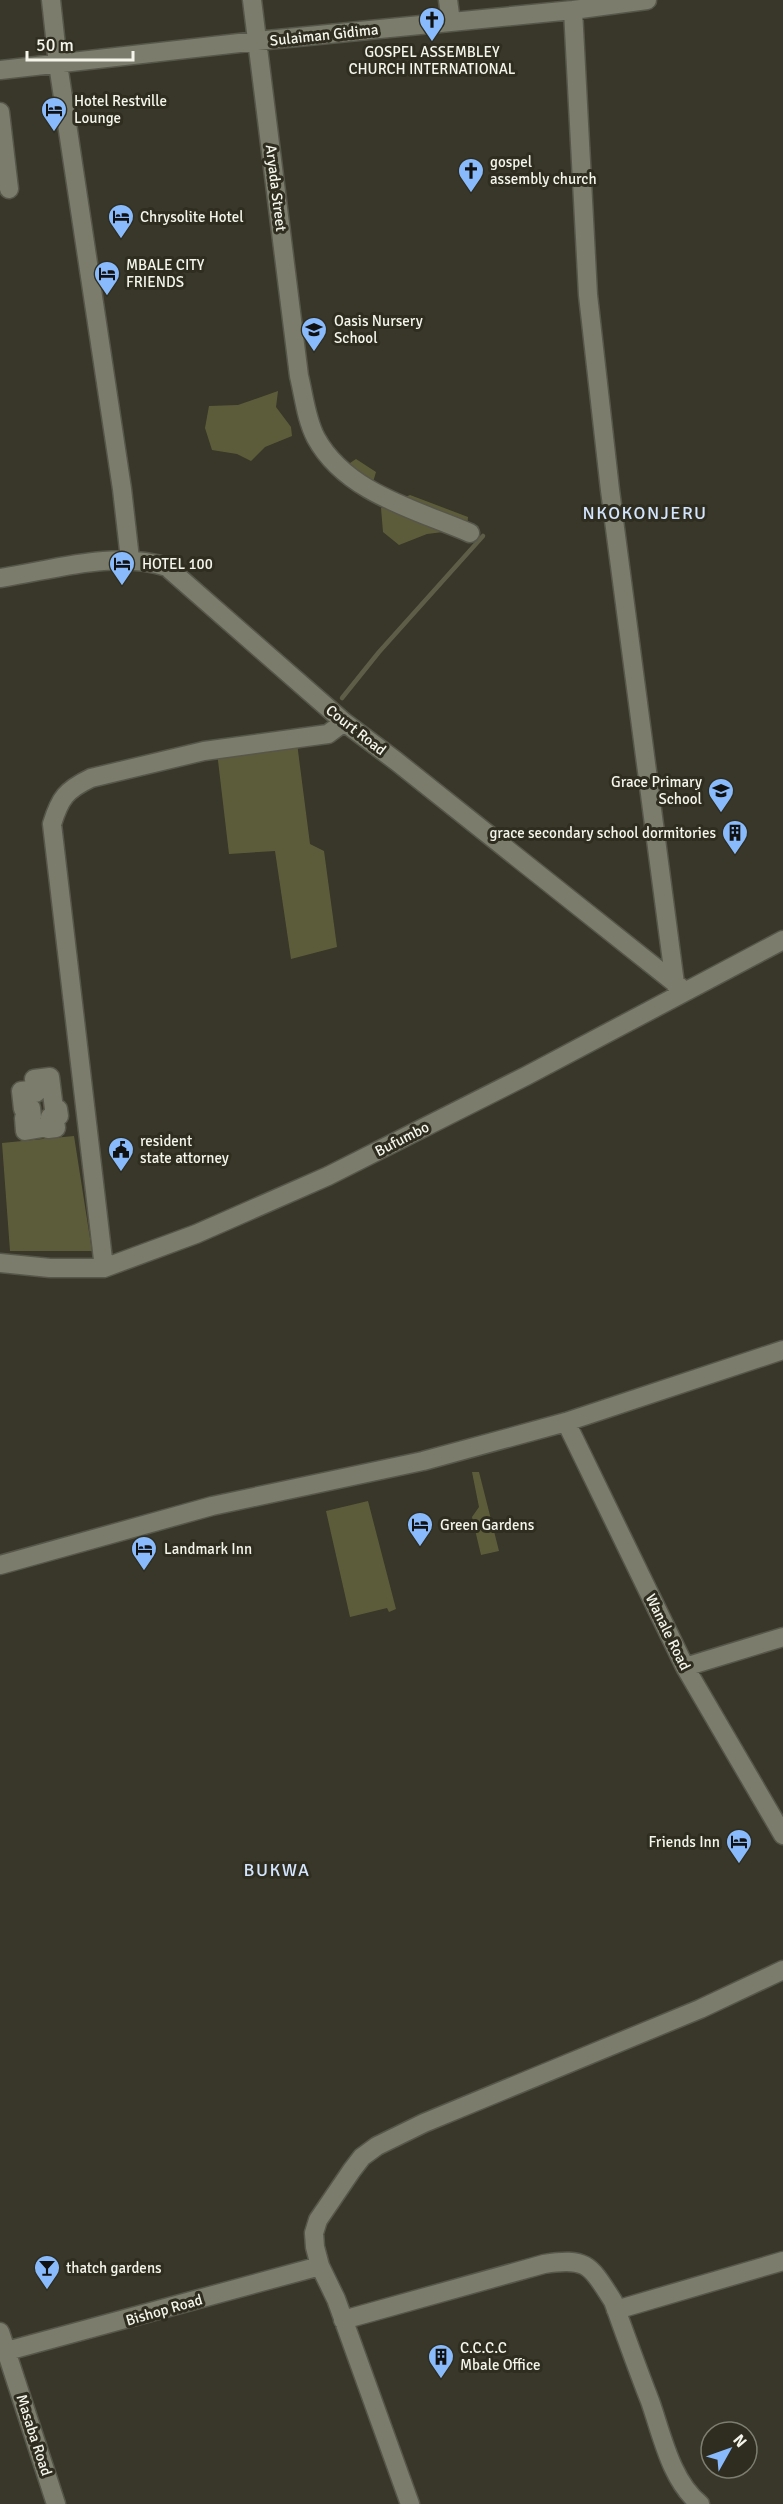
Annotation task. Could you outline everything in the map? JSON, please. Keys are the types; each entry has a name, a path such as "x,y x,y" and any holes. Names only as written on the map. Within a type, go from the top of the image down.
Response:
{"street":[{"path":"51,0 58,64 122,489 130,559"},
{"name":"Aryada Street","path":"252,0 299,376 315,436 326,454 345,474 381,495 470,533"},
{"path":"448,0 451,22"},
{"name":"Sulaiman Gidima","path":"0,70 257,41 573,10 647,0"},
{"path":"573,10 578,141 588,295 613,513 680,987"},
{"path":"0,112 9,189"},
{"name":"Court Road","path":"0,578 73,565 130,559 166,567 344,722 411,772 680,987"},
{"path":"104,1268 52,824 63,795 76,785 91,778 204,751 328,734 344,722"},
{"name":"Bufumbo","path":"0,1263 50,1268 104,1268 196,1234 328,1176 680,987 783,940"},
{"path":"0,1565 212,1506 423,1461 566,1422 783,1350"},
{"name":"Wanale Road","path":"566,1422 685,1667 783,1835"},
{"path":"685,1667 783,1637"},
{"path":"410,2504 343,2320 320,2266 314,2233 318,2220 351,2170 362,2157 377,2146 424,2123 700,2009 783,1970"},
{"path":"343,2320 498,2276 571,2260 586,2265 600,2281 616,2310 675,2468 692,2498 700,2504"},
{"path":"616,2310 783,2261"},
{"name":"Bishop Road","path":"7,2352 320,2266"},
{"name":"Masaba Road","path":"0,2332 56,2504"}],"shaded area":[{"path":"278,391 276,407 291,427 292,436 265,447 251,461 237,454 212,450 205,428 209,406 238,405"},
{"path":"356,459 376,472 371,489 344,467"},
{"path":"410,495 468,517 467,529 427,534 399,545 383,532 381,508"},
{"path":"297,743 310,844 324,851 337,947 291,959 275,851 229,854 217,752"},
{"path":"74,1136 92,1251 10,1251 2,1143"},
{"path":"472,1472 479,1472 499,1551 481,1555 472,1517 479,1507"},
{"path":"368,1501 396,1609 389,1612 387,1608 350,1617 326,1511"}],"waterway":[{"path":"342,698 379,652 483,536"}],"place":[{"name":"GOSPEL ASSEMBLEY CHURCH INTERNATIONAL","path":"432,43"},
{"name":"Hotel Restville Lounge","path":"54,133"},
{"name":"gospel assembly church","path":"471,194"},
{"name":"Chrysolite Hotel","path":"121,240"},
{"name":"MBALE CITY FRIENDS","path":"107,297"},
{"name":"Oasis Nursery School","path":"314,353"},
{"name":"HOTEL 100","path":"122,587"},
{"name":"Grace Primary School","path":"721,814"},
{"name":"grace secondary school dormitories","path":"735,856"},
{"name":"resident state attorney","path":"121,1173"},
{"name":"Green Gardens","path":"420,1548"},
{"name":"Landmark Inn","path":"144,1572"},
{"name":"Friends Inn","path":"739,1865"},
{"name":"thatch gardens","path":"47,2291"},
{"name":"C.C.C.C Mbale Office","path":"441,2380"}],"district":[{"name":"NKOKONJERU","path":"645,513"},
{"name":"BUKWA","path":"277,1870"}]}
